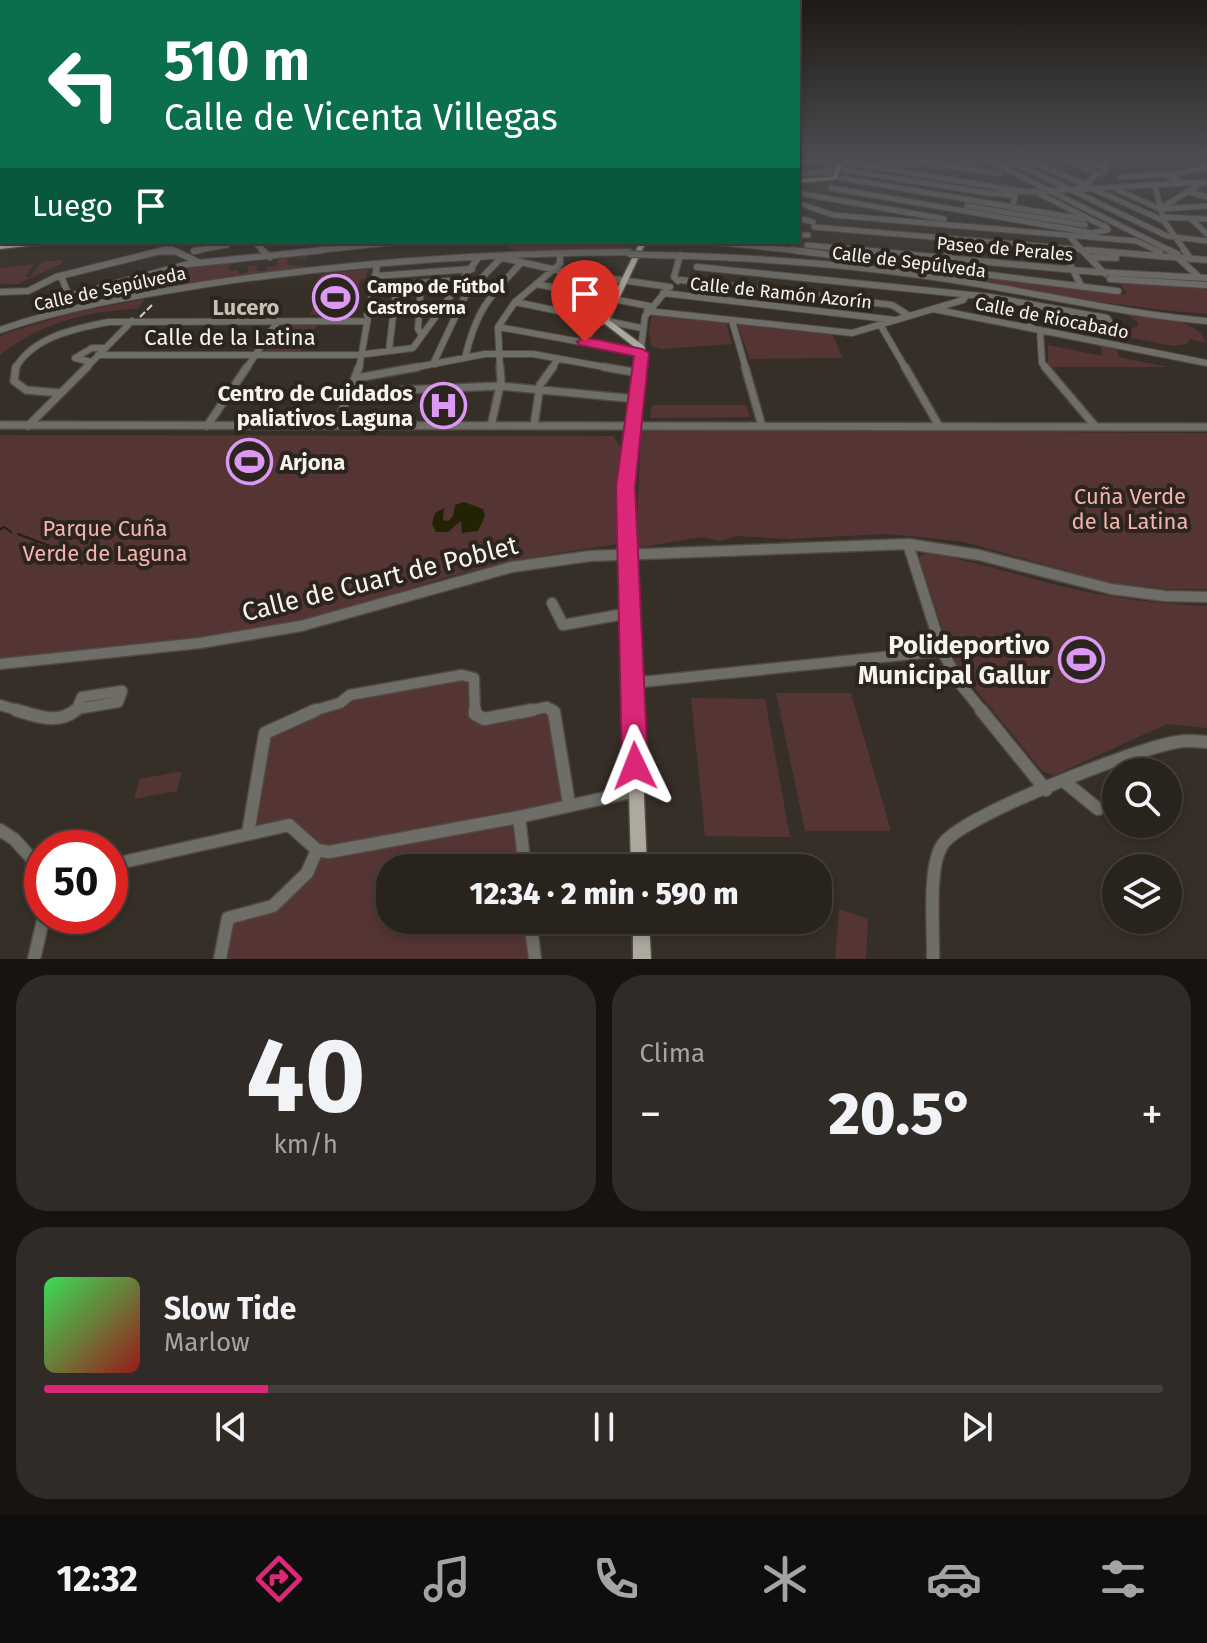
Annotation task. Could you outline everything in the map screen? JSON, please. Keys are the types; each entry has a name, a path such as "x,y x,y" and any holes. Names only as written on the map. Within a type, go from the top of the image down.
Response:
{"highway":[{"path":"0,246 23,244"}],"main road":[{"path":"638,854 626,487 641,351 606,318 642,244"},
{"path":"641,934 642,959"}],"street":[{"path":"803,205 830,214 1136,241 1166,255"},
{"path":"822,227 830,214 829,205"},
{"path":"861,205 944,222"},
{"path":"935,205 1085,225"},
{"path":"949,205 944,222 954,271"},
{"path":"997,205 1093,221"},
{"path":"1010,216 1013,205"},
{"path":"967,206 1092,233 1108,230 1063,205"},
{"path":"1077,205 1177,255 1203,278"},
{"path":"1102,205 1175,240 1207,241"},
{"path":"1130,205 1164,219 1207,219"},
{"path":"1151,205 1160,209 1207,206"},
{"path":"1159,205 1175,240 1188,256"},
{"path":"1160,209 1167,205"},
{"path":"1178,208 1207,234"},
{"path":"807,261 808,235 814,224 830,214"},
{"path":"800,220 822,227 946,243 1177,255 1207,260"},
{"path":"800,235 808,235"},
{"path":"1070,237 1110,279 1207,285"},
{"path":"194,251 226,244 236,260"},
{"path":"256,244 270,257"},
{"path":"49,307 48,302 201,263 270,257 338,245 370,244"},
{"path":"740,244 743,256"},
{"path":"753,244 807,248"},
{"path":"1076,244 1152,249"},
{"name":"Paseo de Perales","path":"807,248 1203,278"},
{"name":"Calle de Sepúlveda","path":"807,248 867,261 1118,291 1110,279"},
{"path":"1062,249 1082,287"},
{"path":"0,292 28,291 61,276 164,250 173,250 201,263"},
{"path":"436,364 468,295 502,253 521,263 552,271 670,287"},
{"name":"Calle de Sepúlveda","path":"0,332 83,305 227,280 363,262 502,253 651,253 807,261 955,278 1207,319"},
{"name":"Calle de Sepúlveda","path":"0,332 74,310 305,272 502,253 630,253"},
{"name":"Calle de Sepúlveda","path":"305,272 478,258 502,253"},
{"name":"Calle de Sepúlveda","path":"651,253 775,262 970,283 1190,320 1207,319"},
{"path":"491,426 500,386 498,327 515,302 560,264 560,254"},
{"path":"680,255 674,277 680,280 892,305 908,315"},
{"path":"498,327 641,351 641,328 648,309 705,257"},
{"path":"1089,257 1116,258"},
{"path":"421,283 418,329 422,335 478,258"},
{"path":"775,262 776,276"},
{"path":"411,284 416,263"},
{"path":"465,358 473,324 486,297 521,263"},
{"path":"336,426 357,378 377,266"},
{"path":"697,267 966,295 1095,316"},
{"path":"375,276 472,269"},
{"path":"61,276 69,296"},
{"path":"1176,276 1183,284"},
{"name":"Calle de Sepúlveda","path":"204,288 227,280"},
{"path":"374,286 463,280"},
{"path":"536,284 648,309 843,333 881,326 963,300 966,295"},
{"path":"389,350 400,285"},
{"path":"454,292 468,295"},
{"name":"Calle de Ramón Azorín","path":"663,293 895,320"},
{"path":"515,302 606,318 641,328"},
{"path":"1031,304 1042,363 1095,426"},
{"name":"Calle de Riocabado","path":"932,308 1166,355 1207,358"},
{"path":"60,393 36,393 18,386 13,373 18,363 36,347 71,331 101,323 367,318 419,310"},
{"path":"585,342 595,324 606,318"},
{"path":"1190,320 1207,328"},
{"path":"28,426 132,321"},
{"path":"207,426 278,321"},
{"path":"732,321 762,426"},
{"path":"881,326 939,426"},
{"name":"Calle de la Latina","path":"98,355 362,353 413,348 422,335"},
{"path":"91,362 75,358 84,351 105,348"},
{"path":"357,378 498,354 558,359 639,373"},
{"path":"534,426 539,389 558,359"},
{"path":"352,392 500,386 636,399"},
{"path":"0,425 1207,427"},
{"path":"908,544 942,651 961,685 1046,790"},
{"name":"Calle de Cuart de Poblet","path":"0,664 200,643 301,626 512,567 577,557 908,544 979,555 1111,589 1165,596 1207,597"},
{"path":"552,603 563,625 629,613"},
{"path":"632,683 942,651"},
{"path":"248,833 265,733 305,713 340,703 350,695 462,675 474,678 475,714 484,719 547,707 554,712 569,804"},
{"path":"0,705 47,719 69,716 77,709"},
{"path":"933,959 937,856 950,835 988,814 1065,782 1175,742 1207,742"},
{"path":"1065,782 1098,809"},
{"path":"128,861 289,825 317,850 329,852 519,817 636,791"},
{"path":"519,817 523,854"},
{"path":"0,830 24,850"},
{"path":"220,959 228,918 273,906 307,873 317,850"},
{"path":"34,959 40,934"},
{"path":"532,934 535,959"}],"green space":[{"path":"509,244 623,244 636,248 517,251 510,249"},
{"path":"307,256 306,259 288,258 287,264 306,267 91,302 144,287 143,284 164,278 139,283 139,280 183,268 240,262 230,265 228,271 238,270 238,274 248,272 248,267 239,267 258,265 255,271 266,271 267,267 277,266 278,259"},
{"path":"62,260 63,263 18,284 0,284 0,268 34,264 25,277 30,277 42,262"},
{"path":"863,262 1123,294 1127,294 1119,282 1207,287 1207,314 1079,299 867,266"},
{"name":"Campo de Fútbol Castroserna","path":"368,269 365,279 361,279 351,313 310,315 323,282 348,280 317,281 322,274"},
{"path":"145,299 138,309 102,312 48,327 0,355 0,336 10,332 72,313"},
{"path":"1125,313 1183,323 1193,327 1206,343 1190,339 1186,344 1173,346 1117,335 1117,341 1105,338 1103,326 1122,330 1138,327 1138,322"},
{"path":"652,314 726,323 732,344 661,349 651,346 649,330"},
{"path":"737,324 832,334 843,358 750,359"},
{"path":"283,325 317,325 301,351 265,351"},
{"path":"1048,345 1102,356 1101,345 1117,348 1118,357 1168,367 1048,365"},
{"path":"652,405 746,405 750,417 650,418"},
{"name":"Cuña Verde de la Latina","path":"641,430 1207,433 1207,589 1166,589 1108,582 964,542 884,534 789,539 738,536 719,541 702,537 636,548"},
{"name":"Parque Cuña Verde de Laguna","path":"0,435 613,436 621,448 617,544 516,560 447,577 299,623 0,658"},
{"name":"Polideportivo Municipal Gallur","path":"926,553 1100,594 1207,606 1207,728 1167,724 1055,775 1043,772 959,669 950,652 919,557"},
{"path":"471,676 475,713 484,719 547,707 569,804 519,817 523,854 376,854 376,934 532,934 535,959 220,959 228,918 273,906 317,850 289,825 248,833 265,733 350,695"},
{"path":"776,693 851,693 891,831 805,831"},
{"path":"691,698 765,699 790,837 705,836"},
{"path":"182,771 177,791 134,799 140,779"},
{"path":"839,909 868,919 866,959 835,959"}],"shaded area":[{"path":"464,502 483,509 485,516 478,531 462,533 461,521 448,532 436,532 432,524 435,513 444,508 443,520 448,521 453,516 455,505"}],"waterway":[{"path":"0,529 4,527 11,532"},
{"path":"18,534 63,551"},
{"path":"67,553 77,557"},
{"path":"80,559 81,564 88,560 85,561"}],"railway":[{"path":"140,317 152,305"}],"place":[{"name":"Campo de Fútbol Castroserna","path":"336,297"},
{"name":"Centro de Cuidados paliativos Laguna","path":"444,406"},
{"name":"Arjona","path":"249,462"},
{"name":"Polideportivo Municipal Gallur","path":"1081,660"}],"district":[{"name":"Lucero","path":"246,307"}],"route":[{"path":"585,342 642,353 626,487 635,766"}]}
